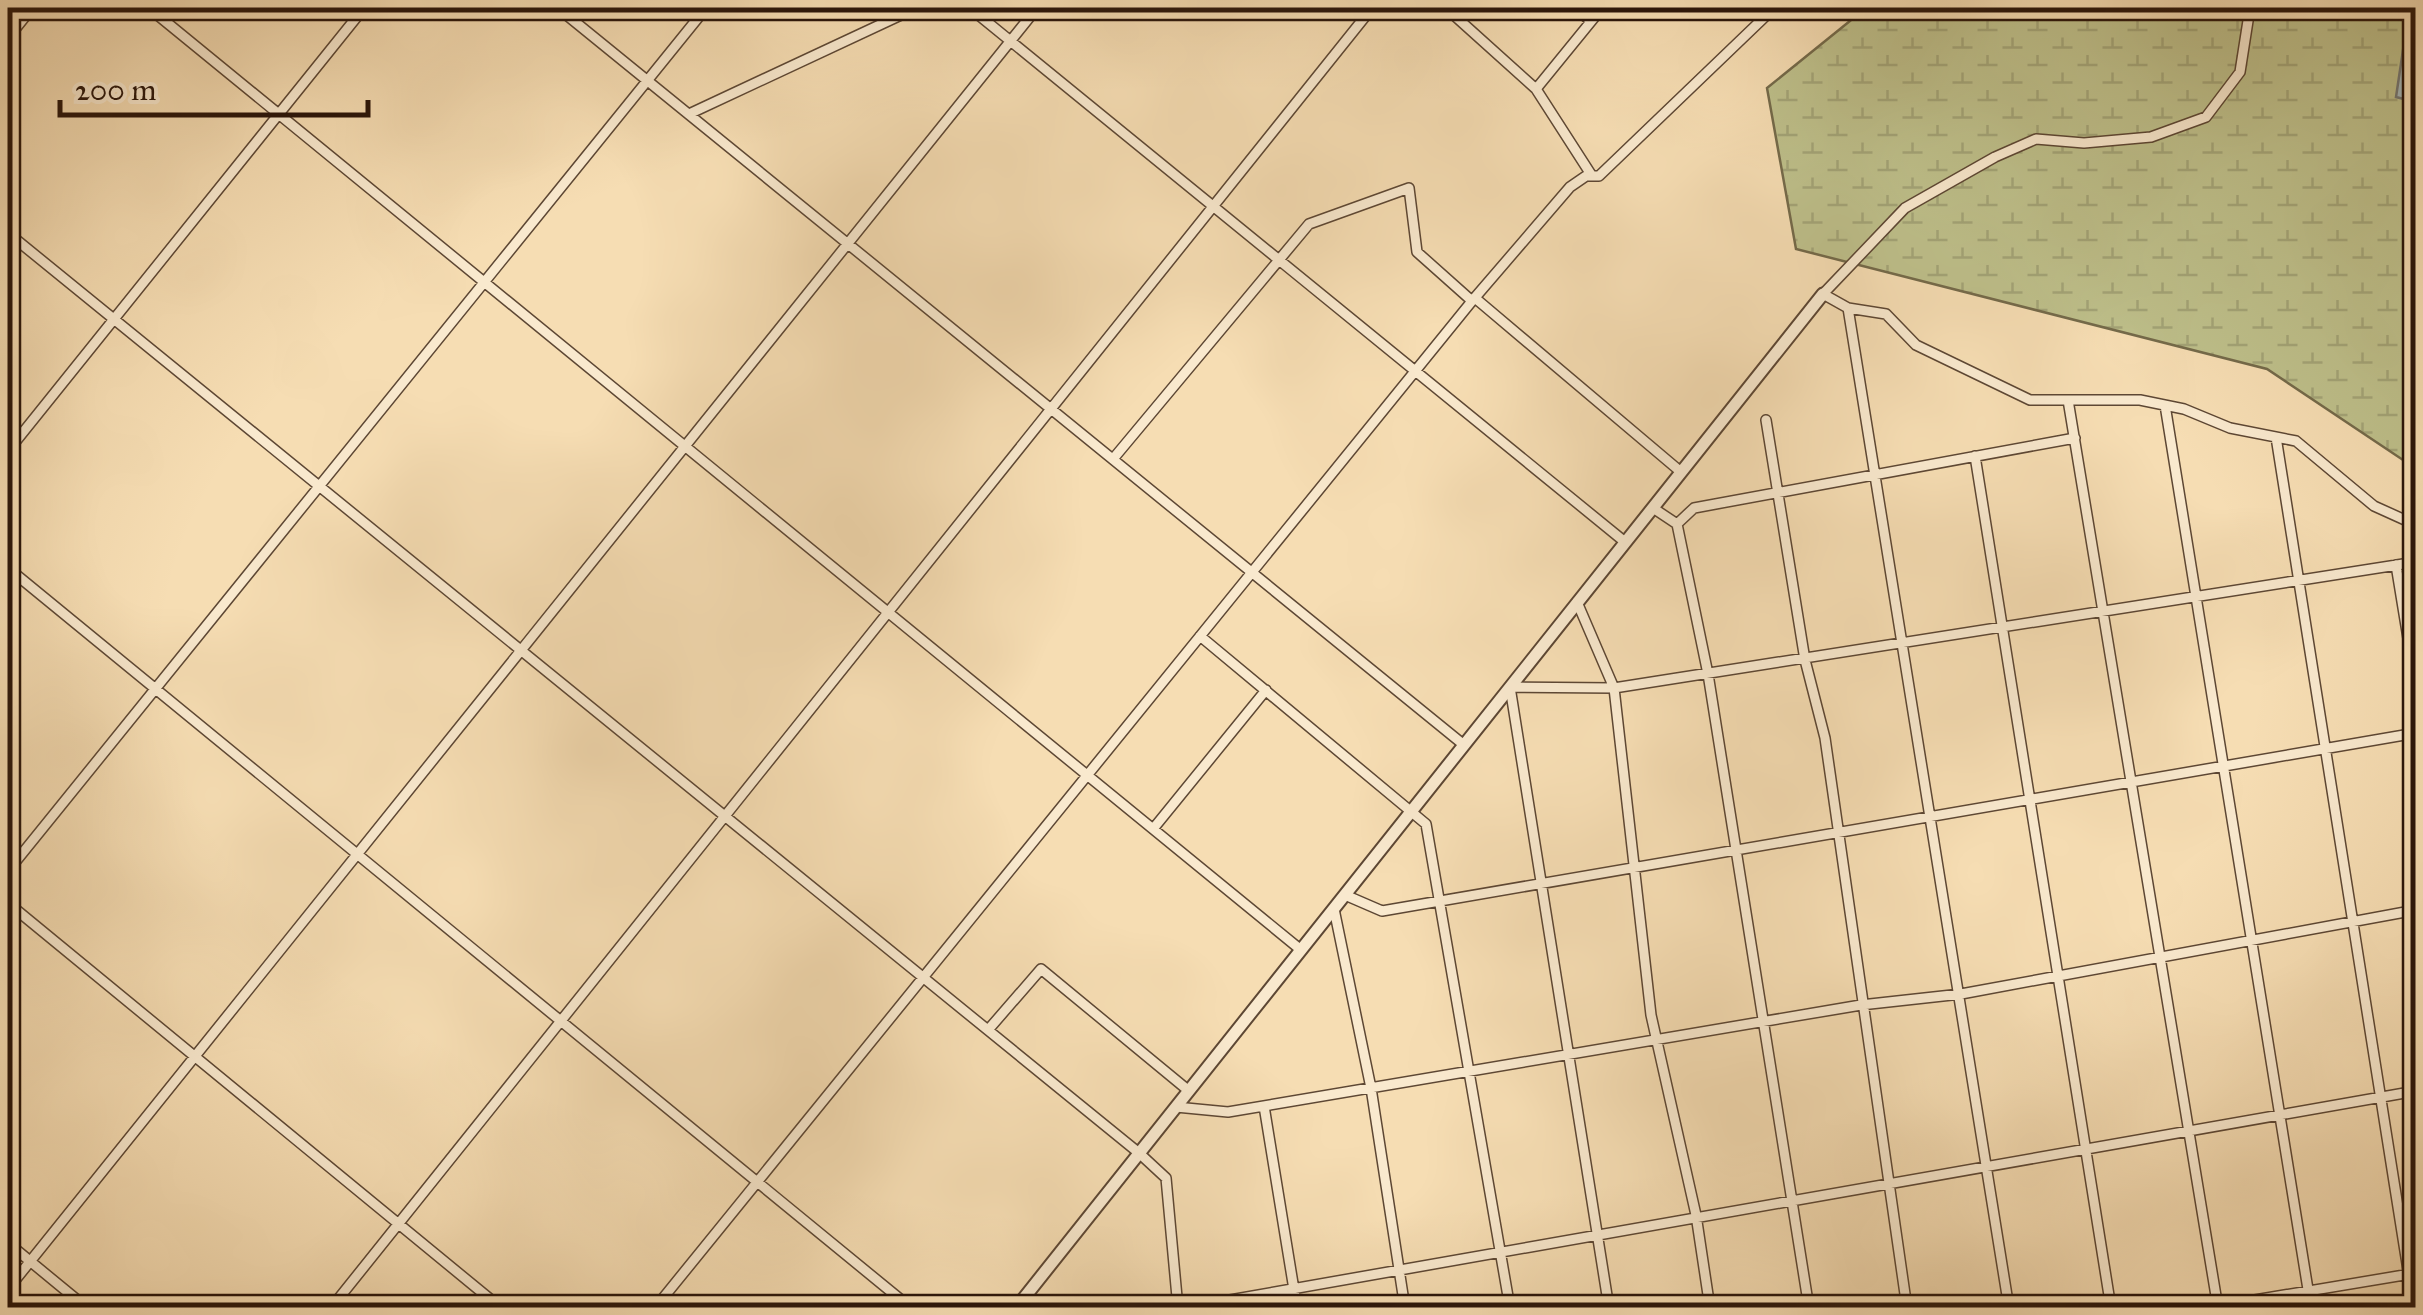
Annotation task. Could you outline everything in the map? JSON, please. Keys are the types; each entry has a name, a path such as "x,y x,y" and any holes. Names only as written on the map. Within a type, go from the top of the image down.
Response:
{"street":[{"path":"8,38 32,8"},
{"path":"149,8 1301,950"},
{"path":"8,451 364,8"},
{"path":"558,8 1464,745"},
{"path":"8,871 706,8"},
{"path":"689,114 916,8"},
{"path":"970,8 1625,542"},
{"path":"8,1288 1037,8"},
{"path":"331,1308 1210,204 1372,8"},
{"path":"1446,8 1536,89 1592,176"},
{"path":"1576,8 1591,21"},
{"path":"1536,89 1602,8"},
{"path":"656,1308 1414,371 1570,187 1599,176 1774,8"},
{"path":"1016,1308 1823,294 1904,208 1994,157 2036,139 2084,142 2151,137 2206,118 2240,72 2250,8"},
{"path":"1113,460 1310,224 1409,188 1417,252 1681,472"},
{"path":"8,233 1139,1153 1166,1178 1181,1308 2416,1091"},
{"path":"1823,294 1848,308 1886,314 1916,345 2030,400 2140,400 2230,428 2296,441 2374,506 2416,524"},
{"path":"1848,308 1878,474 2010,1308"},
{"path":"2068,400 2214,1307 2412,1274"},
{"path":"2165,405 2312,1308"},
{"path":"1766,420 1805,660 1825,738 1907,1308"},
{"path":"2276,437 2380,1097 2412,1274 2414,1308"},
{"path":"1678,524 1694,508 2074,438"},
{"path":"1975,456 1999,628 2061,974 2110,1308"},
{"path":"1652,508 1678,524 1708,674 1733,851 1810,1308"},
{"path":"1510,687 1614,688 2416,562"},
{"path":"2396,565 2416,686"},
{"path":"8,568 912,1308"},
{"path":"1577,602 1614,688 1651,1015 1660,1040 1696,1215 1710,1308"},
{"path":"1200,636 1426,824 1510,1308"},
{"path":"1510,687 1609,1308"},
{"path":"1154,830 1266,690"},
{"path":"1344,895 1382,911 2416,732"},
{"path":"8,903 501,1308"},
{"path":"1334,908 1370,1088 1405,1308"},
{"path":"1176,1107 1228,1112 1861,1005 1961,994 2416,910"},
{"path":"988,1030 1041,969 1189,1090"},
{"path":"1264,1106 1297,1308"},
{"path":"8,1243 87,1308"}],"green space":[{"path":"1866,8 2415,8 2415,468 2267,369 1796,249 1767,88"}],"water":[{"path":"2415,12 2415,102 2396,97 2407,23"}]}
